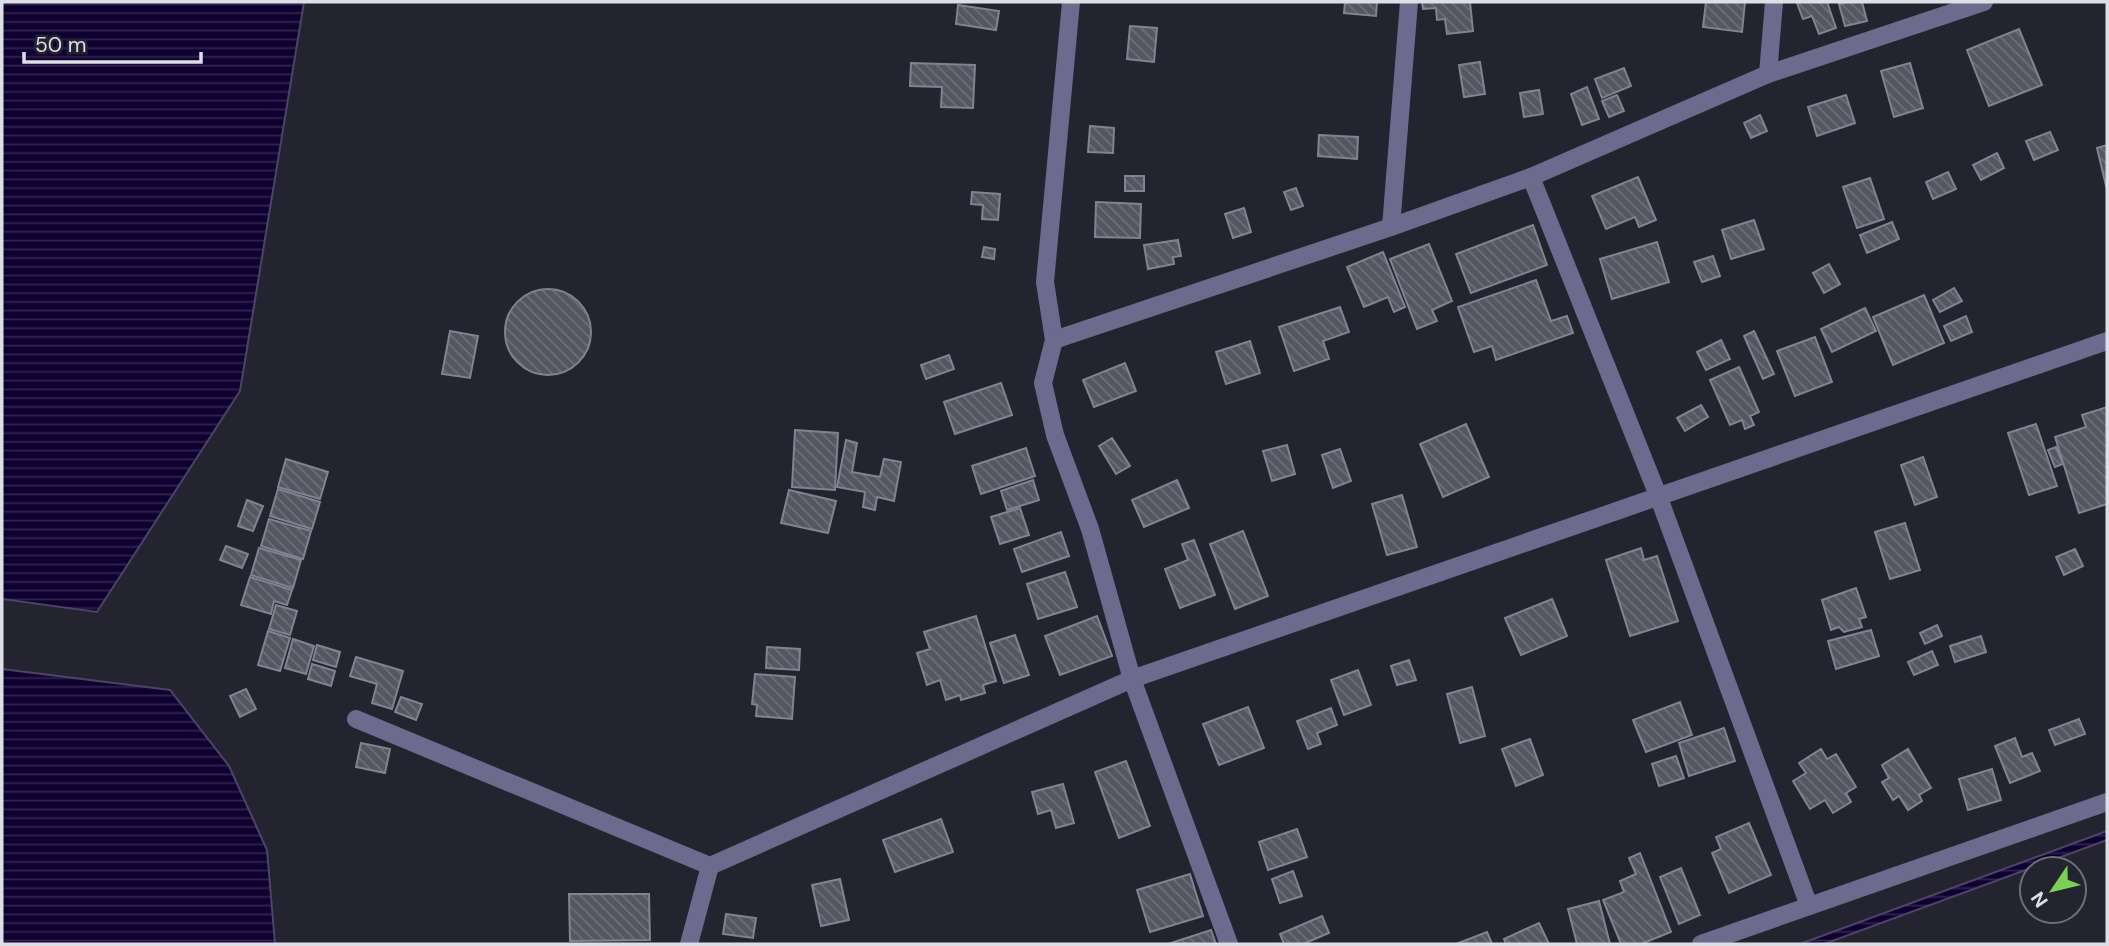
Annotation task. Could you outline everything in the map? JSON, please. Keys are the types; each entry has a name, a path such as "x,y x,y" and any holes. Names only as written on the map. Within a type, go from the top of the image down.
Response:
{"street":[{"path":"1071,2 1045,282 1054,340 1043,383 1055,435 1090,529 1132,679 1230,944"},
{"path":"1391,227 1409,2"},
{"path":"1768,75 1774,2"},
{"path":"1054,340 1531,177 1768,75 1984,2"},
{"path":"1531,177 1659,498 1809,906"},
{"path":"356,719 710,866 1132,679 2107,341"},
{"path":"1702,944 2107,802"},
{"path":"688,944 710,866"}],"shaded area":[{"path":"2,2 304,2 240,391 97,612 2,599"},
{"path":"2,669 170,690 229,766 267,850 275,944 2,944"},
{"path":"2107,831 2107,840 2066,855 2042,855"},
{"path":"2018,864 2018,873 1824,944 1800,944"}],"building":[{"path":"1345,2 1377,2 1376,16 1344,13"},
{"path":"1422,2 1470,2 1473,31 1447,34 1445,19 1437,20 1436,8 1423,9"},
{"path":"1706,2 1745,2 1742,32 1703,27"},
{"path":"1827,2 1836,28 1819,34 1812,16 1803,19 1797,3"},
{"path":"1862,2 1867,21 1845,26 1839,4"},
{"path":"958,5 999,11 996,30 956,24"},
{"path":"1130,26 1157,28 1154,62 1127,59"},
{"path":"2019,29 2042,85 1989,106 1967,50"},
{"path":"1480,62 1485,94 1464,97 1459,65"},
{"path":"911,63 975,65 973,108 941,107 942,87 910,86"},
{"path":"1910,63 1923,108 1894,117 1881,71"},
{"path":"1624,68 1631,86 1602,98 1595,79"},
{"path":"1587,87 1599,119 1582,125 1571,94"},
{"path":"1539,90 1543,114 1524,117 1520,93"},
{"path":"1617,95 1624,111 1609,117 1602,101"},
{"path":"1846,95 1855,123 1817,136 1808,107"},
{"path":"1760,115 1767,131 1751,138 1744,123"},
{"path":"1090,126 1114,128 1113,153 1088,152"},
{"path":"2050,132 2058,150 2034,160 2026,141"},
{"path":"1319,135 1358,137 1357,159 1318,156"},
{"path":"2107,145 2107,190 2097,148"},
{"path":"1997,153 2004,168 1981,180 1973,165"},
{"path":"1948,172 1956,189 1933,199 1926,182"},
{"path":"1125,176 1144,176 1144,191 1125,191"},
{"path":"1638,177 1656,220 1639,227 1635,217 1606,229 1592,196"},
{"path":"1870,178 1884,219 1857,228 1843,187"},
{"path":"1296,188 1303,206 1291,210 1284,192"},
{"path":"972,192 1000,194 998,220 982,219 983,205 971,204"},
{"path":"1096,202 1141,204 1140,238 1095,237"},
{"path":"1244,208 1251,232 1233,238 1225,214"},
{"path":"1754,220 1764,249 1731,259 1722,230"},
{"path":"1892,222 1899,239 1867,253 1860,235"},
{"path":"1533,225 1547,265 1471,293 1456,254"},
{"path":"1178,240 1181,256 1173,257 1174,264 1148,269 1144,245"},
{"path":"1657,242 1669,282 1612,299 1600,259"},
{"path":"1429,244 1452,301 1432,310 1437,321 1417,329 1390,259"},
{"path":"984,247 995,249 994,259 982,257"},
{"path":"1383,252 1405,307 1394,312 1388,297 1364,307 1347,267"},
{"path":"1713,256 1720,276 1702,282 1694,262"},
{"path":"1829,264 1840,284 1824,293 1813,273"},
{"path":"1536,280 1551,321 1567,316 1573,333 1496,360 1492,346 1474,352 1458,307"},
{"path":"1954,288 1962,301 1940,312 1933,300"},
{"path":"548,289 565,292 579,301 588,315 591,332 588,349 579,363 565,372 548,375 531,372 517,363 508,349 505,332 508,315 517,301 531,292"},
{"path":"1924,295 1944,343 1893,365 1873,317"},
{"path":"1340,307 1349,332 1323,341 1329,359 1294,371 1279,327"},
{"path":"1865,308 1876,331 1832,352 1821,329"},
{"path":"1966,316 1972,332 1951,341 1944,326"},
{"path":"450,331 478,336 470,378 442,374"},
{"path":"1754,331 1774,374 1763,379 1744,336"},
{"path":"1815,337 1832,382 1795,396 1777,351"},
{"path":"1721,340 1730,359 1706,370 1697,352"},
{"path":"1250,341 1260,373 1226,384 1216,352"},
{"path":"949,355 954,369 926,379 921,365"},
{"path":"1125,363 1136,391 1094,407 1083,380"},
{"path":"1739,367 1759,412 1750,416 1754,425 1745,429 1742,420 1730,425 1710,380"},
{"path":"1001,383 1012,415 955,434 944,402"},
{"path":"1701,405 1708,417 1685,431 1677,418"},
{"path":"2107,407 2107,504 2079,513 2055,437 2086,427 2082,415"},
{"path":"1466,424 1489,477 1443,497 1420,444"},
{"path":"2036,424 2057,486 2029,495 2008,433"},
{"path":"795,430 838,433 835,490 792,487"},
{"path":"1112,438 1130,466 1116,474 1099,446"},
{"path":"846,440 857,443 852,472 880,477 884,459 901,462 894,501 877,497 875,510 863,507 865,492 837,487"},
{"path":"1287,445 1295,474 1272,481 1263,451"},
{"path":"2056,447 2063,464 2055,467 2048,450"},
{"path":"1026,448 1035,476 981,494 972,466"},
{"path":"1340,449 1351,481 1333,488 1322,455"},
{"path":"1923,457 1937,497 1915,505 1901,465"},
{"path":"286,459 328,472 320,499 278,487"},
{"path":"1033,480 1039,500 1007,510 1001,491"},
{"path":"1177,480 1189,508 1144,527 1132,500"},
{"path":"278,489 320,502 312,529 270,516"},
{"path":"789,490 836,501 828,533 781,523"},
{"path":"1402,495 1417,547 1387,555 1372,504"},
{"path":"247,500 263,506 253,531 238,526"},
{"path":"1020,508 1029,535 1000,544 991,517"},
{"path":"269,519 311,531 303,559 261,546"},
{"path":"1905,523 1920,570 1890,579 1875,532"},
{"path":"1243,531 1268,596 1235,609 1210,544"},
{"path":"1061,532 1069,556 1022,572 1014,549"},
{"path":"1194,540 1215,595 1180,608 1165,569 1188,560 1182,544"},
{"path":"226,546 248,554 242,568 220,560"},
{"path":"259,548 301,560 293,588 251,575"},
{"path":"1641,548 1644,560 1657,556 1678,621 1630,636 1606,560"},
{"path":"2075,549 2083,566 2064,575 2056,557"},
{"path":"1065,572 1077,607 1038,619 1027,584"},
{"path":"250,577 292,590 287,605 274,601 271,614 241,605"},
{"path":"1856,588 1866,617 1859,619 1862,627 1844,632 1839,627 1831,630 1822,600"},
{"path":"1552,599 1567,636 1521,655 1505,618"},
{"path":"276,605 297,611 290,635 269,629"},
{"path":"976,616 996,681 983,685 985,693 961,700 960,695 946,700 940,680 927,685 917,653 930,649 924,632"},
{"path":"1097,616 1112,656 1060,675 1045,636"},
{"path":"1937,625 1942,636 1925,644 1920,633"},
{"path":"1871,630 1879,656 1836,669 1828,641"},
{"path":"268,631 290,638 280,671 258,665"},
{"path":"1015,635 1029,675 1004,683 990,643"},
{"path":"1981,636 1986,652 1955,662 1950,646"},
{"path":"293,639 314,646 306,674 285,668"},
{"path":"317,645 340,652 336,667 313,660"},
{"path":"767,647 800,649 799,670 766,668"},
{"path":"1932,651 1938,665 1914,675 1908,662"},
{"path":"356,657 403,671 392,709 372,703 377,684 350,676"},
{"path":"1409,660 1416,680 1397,685 1391,666"},
{"path":"312,664 335,671 331,686 308,679"},
{"path":"1358,670 1371,705 1344,715 1331,680"},
{"path":"755,674 795,677 792,719 756,716 757,705 752,704"},
{"path":"1472,687 1485,736 1460,743 1447,694"},
{"path":"246,689 256,709 240,717 230,696"},
{"path":"401,697 422,704 416,720 395,712"},
{"path":"1680,702 1692,735 1646,752 1633,720"},
{"path":"1248,707 1264,748 1219,765 1203,724"},
{"path":"1331,708 1337,725 1317,733 1321,744 1308,749 1297,721"},
{"path":"2079,719 2085,734 2055,745 2049,730"},
{"path":"1724,728 1735,761 1689,776 1679,743"},
{"path":"2015,738 2022,757 2032,753 2040,771 2010,783 1995,746"},
{"path":"1530,739 1543,775 1516,786 1502,749"},
{"path":"361,743 390,749 385,773 356,767"},
{"path":"1821,749 1827,759 1836,754 1856,787 1846,793 1851,802 1833,813 1825,800 1810,809 1793,781 1806,773 1799,763"},
{"path":"1908,749 1931,788 1919,795 1922,801 1908,810 1899,796 1893,800 1882,782 1889,778 1882,765"},
{"path":"1676,756 1684,778 1659,786 1652,764"},
{"path":"1126,761 1150,826 1119,838 1095,772"},
{"path":"1992,769 2001,800 1968,810 1959,779"},
{"path":"1063,784 1074,823 1056,828 1051,810 1038,814 1032,792"},
{"path":"941,819 953,852 895,872 883,840"},
{"path":"1749,823 1771,875 1729,893 1712,853 1721,849 1716,837"},
{"path":"1297,829 1307,857 1268,870 1259,842"},
{"path":"1640,853 1671,932 1641,944 1621,944 1603,900 1624,892 1620,881 1636,874 1629,858"},
{"path":"1681,868 1700,915 1679,924 1660,877"},
{"path":"1293,871 1302,896 1280,903 1272,879"},
{"path":"1190,874 1203,916 1150,932 1137,890"},
{"path":"840,879 849,920 821,926 812,885"},
{"path":"569,894 649,894 650,940 570,941"},
{"path":"1599,901 1610,944 1577,944 1568,909"},
{"path":"726,914 756,918 753,938 723,934"},
{"path":"1322,916 1329,933 1303,944 1284,944 1280,934"},
{"path":"1539,923 1549,944 1506,944 1504,939"},
{"path":"1211,930 1216,944 1168,944"},
{"path":"1487,932 1492,944 1456,944"}]}
